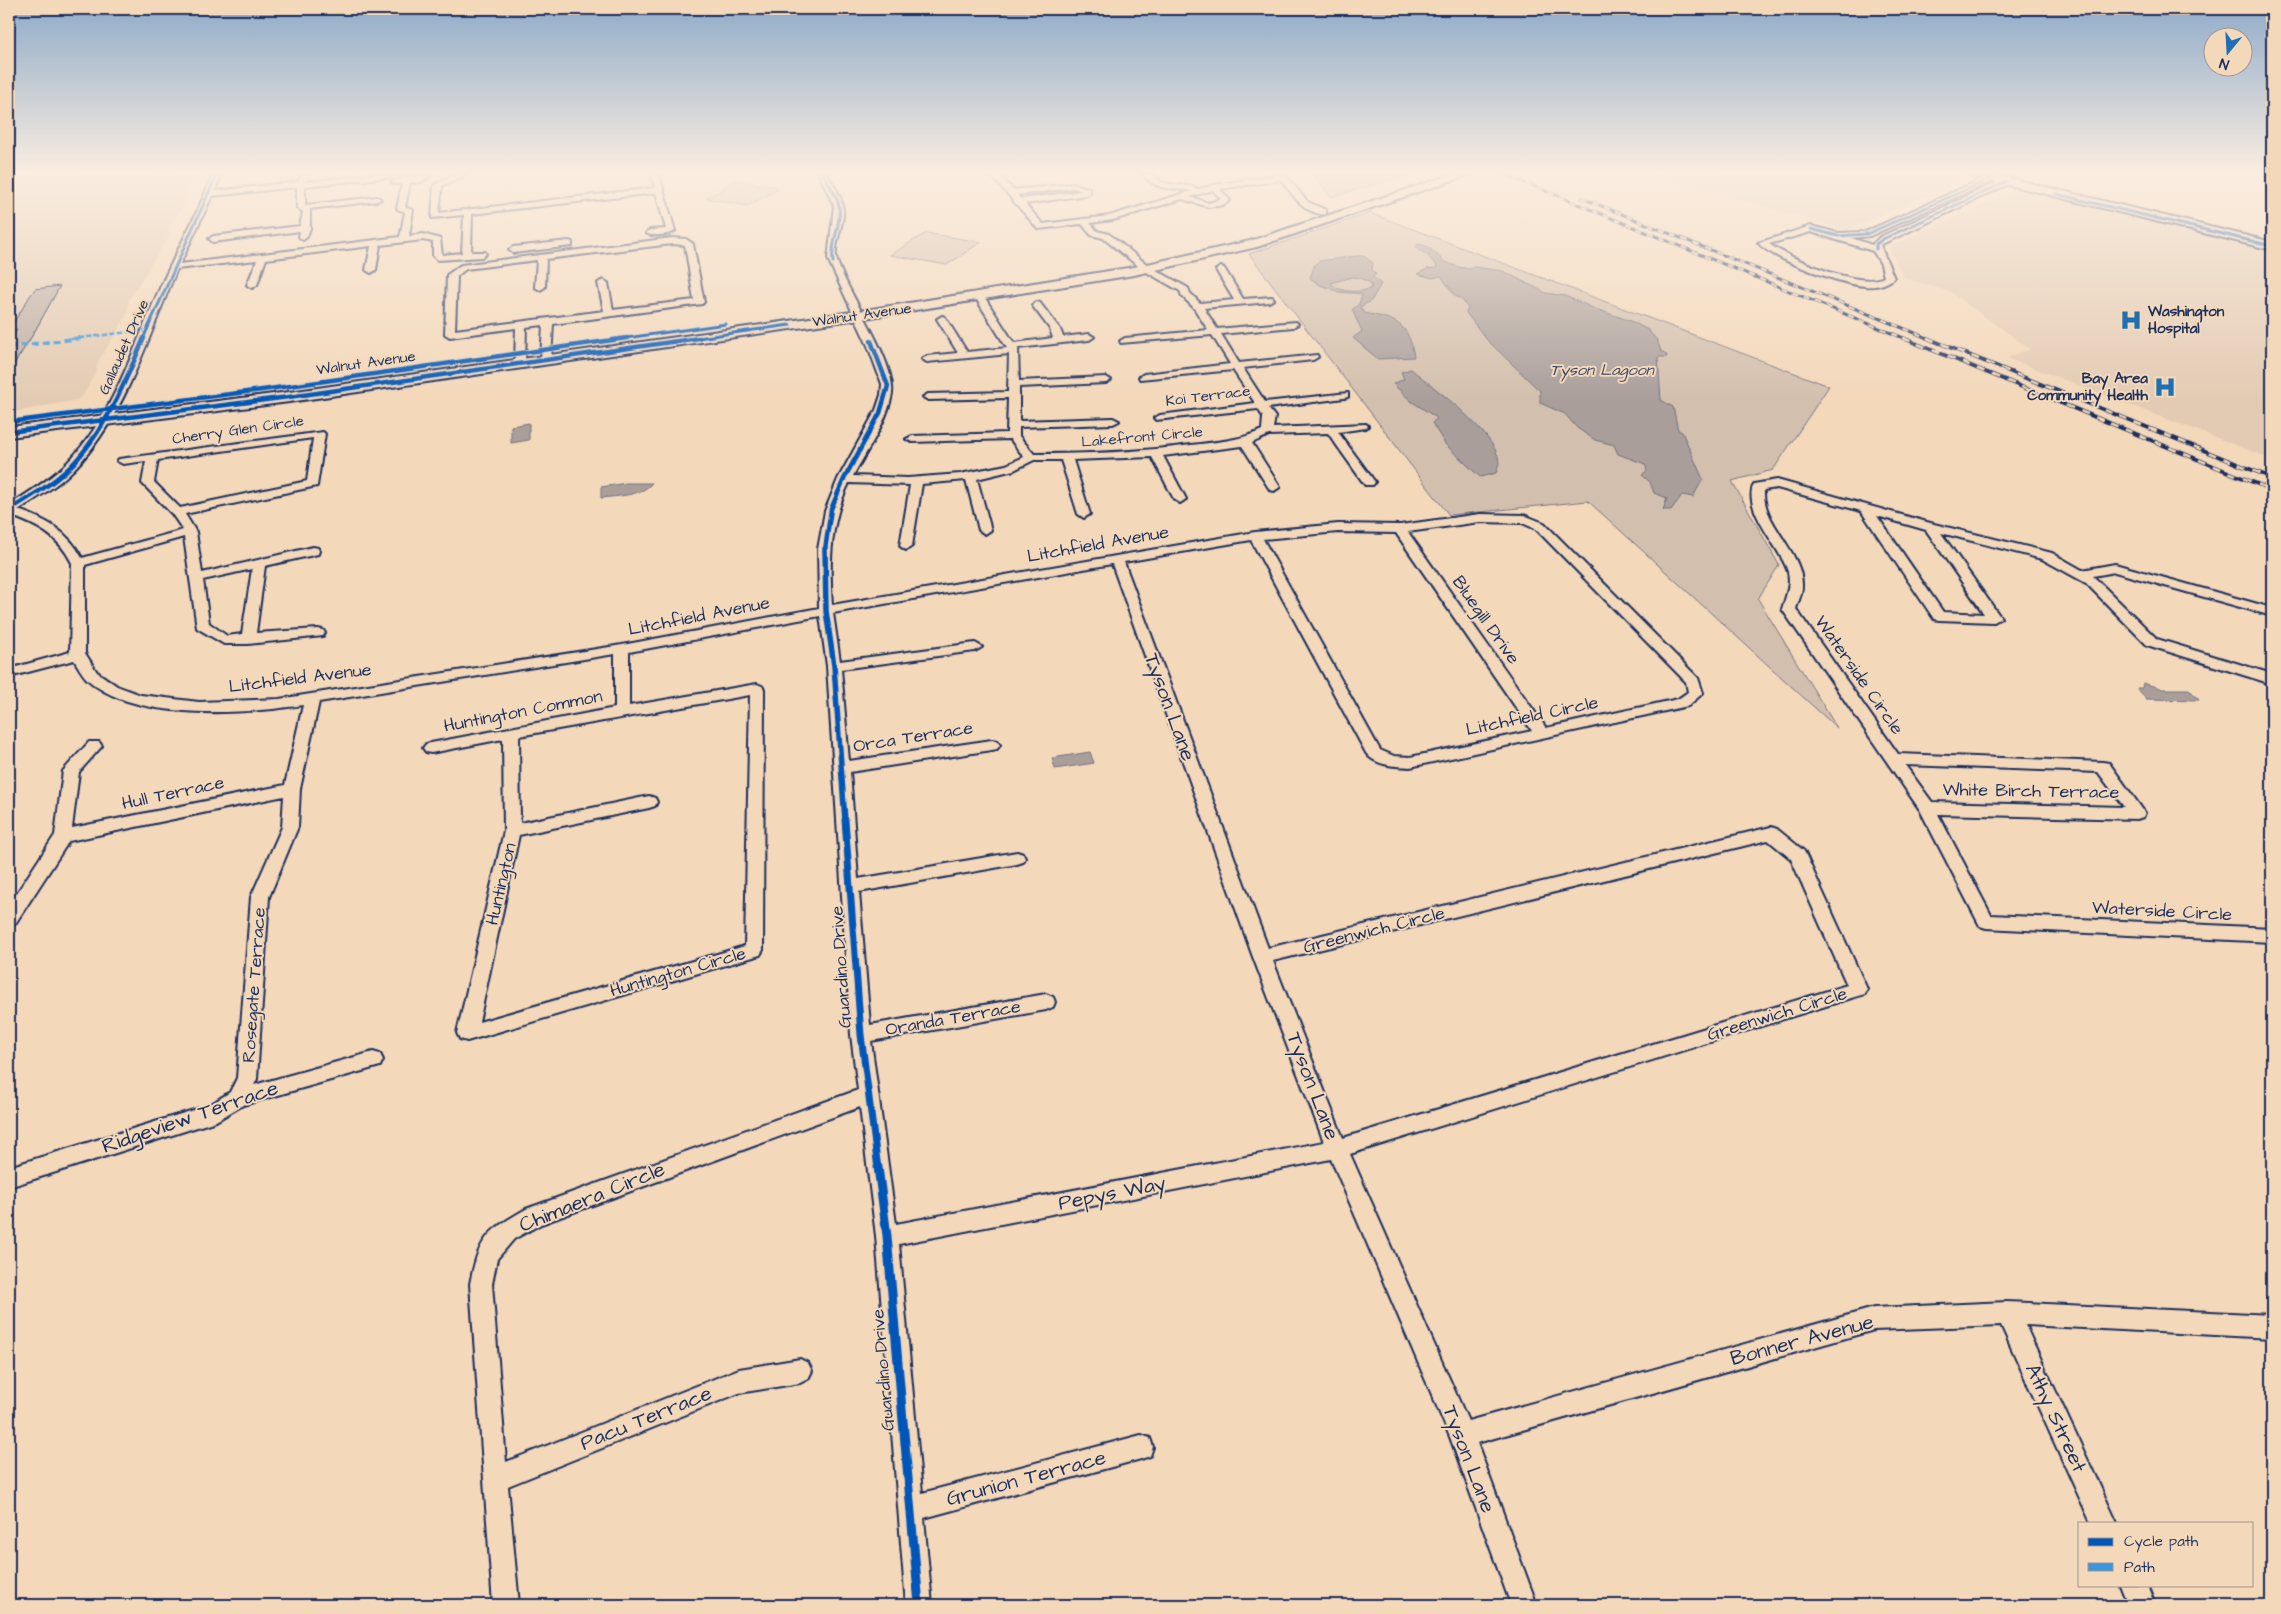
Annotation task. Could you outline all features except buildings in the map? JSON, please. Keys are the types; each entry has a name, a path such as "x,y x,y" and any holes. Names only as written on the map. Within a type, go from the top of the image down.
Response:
{"main road":[{"name":"Walnut Avenue","path":"9,432 262,390 521,358 857,310 1135,266 1194,249"},
{"name":"Walnut Avenue","path":"857,310 980,297 1224,249"},
{"name":"Walnut Avenue","path":"9,422 106,415"}],"street":[{"name":"Gallaudet Drive","path":"9,510 65,471 87,446 106,415 183,249"},
{"path":"174,267 321,249"},
{"path":"371,270 375,249"},
{"path":"437,249 437,256 441,258 520,249"},
{"path":"466,249 466,256"},
{"path":"608,249 474,266 456,271 452,275 450,334 699,302 690,249"},
{"name":"Guardino Drive","path":"832,249 832,259 857,310 888,386 880,413 844,479 831,509 826,531 826,611 834,666 861,1035 887,1236 919,1605"},
{"path":"1119,249 1135,266 1163,288 1174,293 1186,294 1198,306 1235,367 1269,417 1266,432 1331,430 1362,426"},
{"path":"1771,249 1842,278 1870,285 1886,281 1890,275 1876,249"},
{"path":"252,285 262,257"},
{"path":"540,287 542,258"},
{"path":"1221,270 1240,301"},
{"path":"603,283 609,314"},
{"path":"844,479 917,481 1009,470 1025,463 1031,457 1022,449 1014,430 1014,348 980,297"},
{"path":"1198,306 1269,299"},
{"path":"1037,305 1055,329 1059,340"},
{"path":"942,319 964,355"},
{"path":"546,354 548,322"},
{"path":"1125,342 1293,324"},
{"path":"521,358 522,326"},
{"path":"927,359 1014,348 1059,340 1089,338"},
{"path":"1144,377 1313,358"},
{"path":"928,397 1106,380"},
{"path":"1260,405 1344,395"},
{"name":"Koi Terrace","path":"1160,418 1260,405"},
{"path":"912,439 1112,421"},
{"path":"1331,430 1369,482"},
{"name":"Lakefront Circle","path":"1031,457 1156,453 1246,442 1266,432"},
{"name":"Cherry Glen Circle","path":"122,461 319,434 313,483 177,512"},
{"path":"1246,442 1274,487"},
{"path":"1156,453 1180,499"},
{"path":"153,457 148,483 177,512 190,532 202,624 224,640 248,640 318,633"},
{"path":"1066,457 1084,514"},
{"path":"970,474 985,530"},
{"path":"906,546 917,481"},
{"name":"Waterside Circle","path":"2272,679 2152,642 2085,577 2047,556 1930,527 1777,484 1758,488 1757,502 1794,571 1796,588 1790,609 1927,808 1986,921 2272,935"},
{"path":"1865,508 1939,616 1994,618 1930,527"},
{"path":"9,510 50,526 65,539 78,563 78,654 9,673"},
{"name":"Litchfield Avenue","path":"78,654 91,674 114,690 149,703 194,708 242,707 312,699 622,649 826,611 1255,536 1338,528 1400,529 1480,518 1524,519"},
{"name":"Litchfield Circle","path":"1255,536 1374,753 1391,761 1410,762 1683,703 1696,693 1693,681 1540,526 1524,519"},
{"name":"Bluegill Drive","path":"1400,529 1542,733"},
{"path":"78,563 190,532"},
{"path":"196,578 313,551"},
{"name":"Tyson Lane","path":"1117,560 1262,957 1337,1149 1462,1435 1524,1605"},
{"path":"248,640 259,563"},
{"path":"2085,577 2115,568 2272,612"},
{"path":"2085,577 2130,573"},
{"path":"834,666 975,647"},
{"name":"Huntington Common","path":"622,649 622,710"},
{"name":"Huntington Common","path":"431,748 622,710 757,689"},
{"name":"Huntington Circle","path":"467,1033 754,950 757,689"},
{"name":"Rosegate Terrace","path":"237,1098 247,1079 260,897 290,827 292,789 312,699"},
{"name":"Huntington","path":"467,1033 512,831 511,732"},
{"name":"Orca Terrace","path":"840,768 992,745"},
{"path":"9,919 63,836 71,771 94,746"},
{"name":"White Birch Terrace","path":"1894,758 2103,767 2137,813 1927,808"},
{"name":"Hull Terrace","path":"63,836 292,789"},
{"path":"512,831 649,802"},
{"name":"Greenwich Circle","path":"1262,957 1771,833 1798,855 1858,989 1337,1149"},
{"path":"850,887 1018,858"},
{"name":"Oranda Terrace","path":"861,1035 1046,1002"},
{"name":"Ridgeview Terrace","path":"9,1178 216,1112 237,1098 373,1060"},
{"name":"Chimaera Circle","path":"506,1605 481,1284 487,1254 506,1232 534,1216 868,1095"},
{"name":"Pepys Way","path":"887,1236 1337,1149"},
{"name":"Bonner Avenue","path":"1462,1435 1874,1319 2007,1313 2272,1328"},
{"name":"Athy Street","path":"2007,1313 2104,1522"},
{"name":"Pacu Terrace","path":"495,1479 739,1381 800,1371"},
{"name":"Grunion Terrace","path":"912,1509 1141,1447"},
{"path":"2133,1586 2142,1605"}],"shaded area":[{"path":"9,249 161,249 129,299 127,315 98,362 96,371 84,394 77,400 9,413"},
{"path":"899,249 970,249 947,265 890,255"},
{"path":"1263,249 1466,249 1829,386 1773,470 1732,481 1779,565 1758,599 1837,728 1588,501 1449,515 1249,254"},
{"name":"Washington Hospital","path":"2261,249 2272,252 2272,459 2007,358 2030,349 1950,292 1904,278 1890,250"}],"water":[{"name":"Tyson Lagoon","path":"1417,249 1431,249 1445,262 1459,267 1503,271 1546,293 1565,296 1631,321 1648,330 1657,340 1661,351 1667,357 1658,357 1661,400 1673,407 1678,430 1682,432 1703,479 1693,497 1682,495 1671,510 1663,510 1667,498 1654,493 1650,482 1642,475 1647,470 1645,464 1618,454 1614,445 1595,440 1577,428 1565,414 1540,403 1540,391 1487,340 1466,313 1468,308 1461,299 1455,296 1441,276 1433,278 1417,274 1437,266 1426,254"},
{"path":"1364,256 1373,263 1372,270 1376,274 1373,277 1381,284 1371,301 1360,307 1364,313 1384,317 1399,324 1408,336 1414,357 1378,359 1353,338 1362,331 1352,310 1359,304 1362,294 1339,292 1320,285 1310,278 1315,264 1320,261","holes":["1352,277 1371,283 1371,288 1361,291 1350,291 1339,289 1331,283"]},
{"path":"1411,369 1462,411 1487,437 1499,461 1496,473 1480,477 1445,444 1432,423 1437,418 1411,401 1393,384 1404,379 1401,372"},
{"path":"529,423 529,440 511,443 511,426"},
{"path":"626,483 652,483 636,493 601,498 601,487"},
{"path":"2143,683 2163,689 2189,689 2199,700 2146,699 2137,688 2142,688"},
{"path":"1090,752 1094,763 1055,769 1052,758"}],"railway":[{"path":"1688,249 1906,339"},
{"path":"1709,249 1930,339"},
{"path":"1903,338 2272,490"},
{"path":"1927,338 2272,478"}],"marked path":[{"path":"9,321 15,321"},
{"path":"9,347 146,330"}],"cycle path":[{"path":"9,510 61,475 92,440 131,368 182,249"},
{"path":"832,249 833,262"},
{"path":"9,422 262,390 726,324"},
{"path":"9,432 289,397 790,325"},
{"path":"871,341 888,386 880,413 844,479 831,509 825,543 826,611 834,666 861,1035 887,1236 919,1605"}],"place":[{"name":"Washington Hospital","path":"2131,320"},
{"name":"Bay Area Community Health","path":"2165,387"}]}
